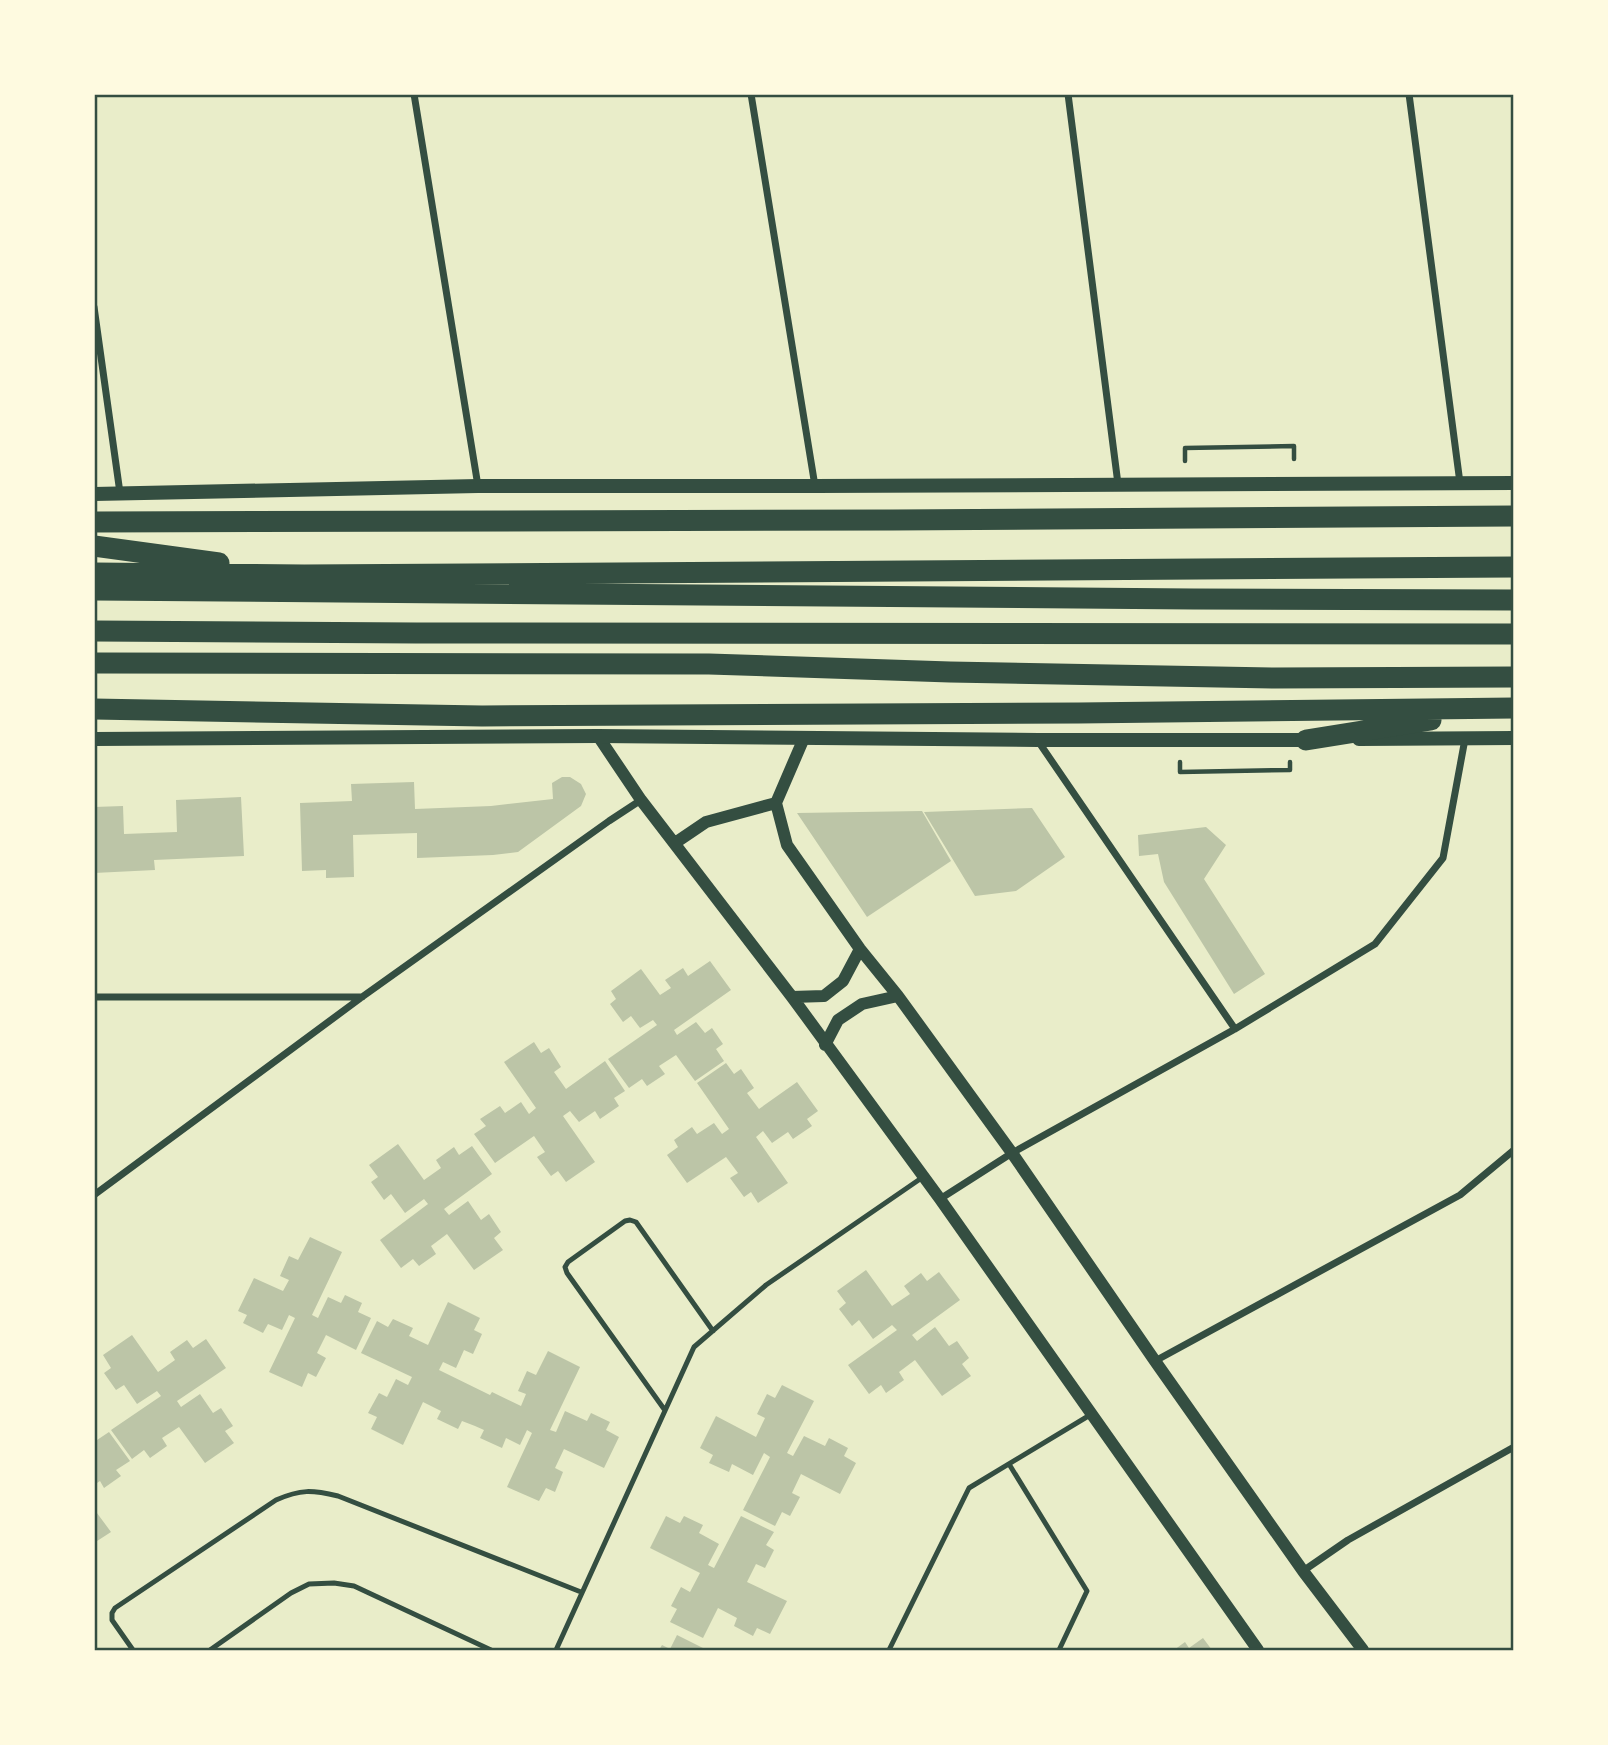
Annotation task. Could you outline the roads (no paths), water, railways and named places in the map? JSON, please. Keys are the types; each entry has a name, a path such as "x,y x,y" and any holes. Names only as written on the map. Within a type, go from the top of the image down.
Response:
{"highway":[{"path":"94,522 1514,516"},
{"path":"94,545 304,575"},
{"path":"94,573 304,575 1514,567"},
{"path":"94,590 1514,600"},
{"path":"94,631 1514,634"},
{"path":"94,663 709,664 1275,678 1514,677"},
{"path":"94,709 510,716 1092,713 1514,707"},
{"path":"1306,740 1514,707"}],"main road":[{"path":"94,494 478,486 1514,483"},
{"path":"94,739 598,736 1038,740 1514,738"}],"street":[{"path":"414,94 478,486"},
{"path":"751,94 815,486"},
{"path":"1068,94 1118,484"},
{"path":"1409,94 1460,483"},
{"path":"94,307 121,494"},
{"path":"598,736 641,800 792,997 940,1199 1258,1650"},
{"path":"804,737 776,803 787,845 860,949 898,996 1012,1153 1303,1571 1363,1650"},
{"path":"940,1199 1012,1153 1236,1029 1375,944 1443,858 1466,738"},
{"path":"1038,740 1236,1029"},
{"path":"94,1195 362,998 641,800"},
{"path":"675,843 706,822 776,803"},
{"path":"792,997 824,996 843,981 860,949"},
{"path":"825,1045 838,1020 862,1004 898,996"},
{"path":"94,997 362,998"},
{"path":"1155,1361 1460,1195 1514,1150"},
{"path":"1303,1571 1348,1540 1514,1447"}],"lane":[{"path":"556,1650 694,1347 766,1285 923,1177"},
{"path":"664,1409 567,1273 565,1267 568,1262 625,1221 636,1222 713,1331"},
{"path":"888,1650 969,1488 1091,1414"},
{"path":"1009,1464 1087,1591 1059,1650"},
{"path":"133,1650 112,1620 115,1608 276,1500 294,1492 318,1492 338,1496 581,1592"},
{"path":"210,1650 290,1593 309,1584 334,1583 354,1586 491,1650"}]}
